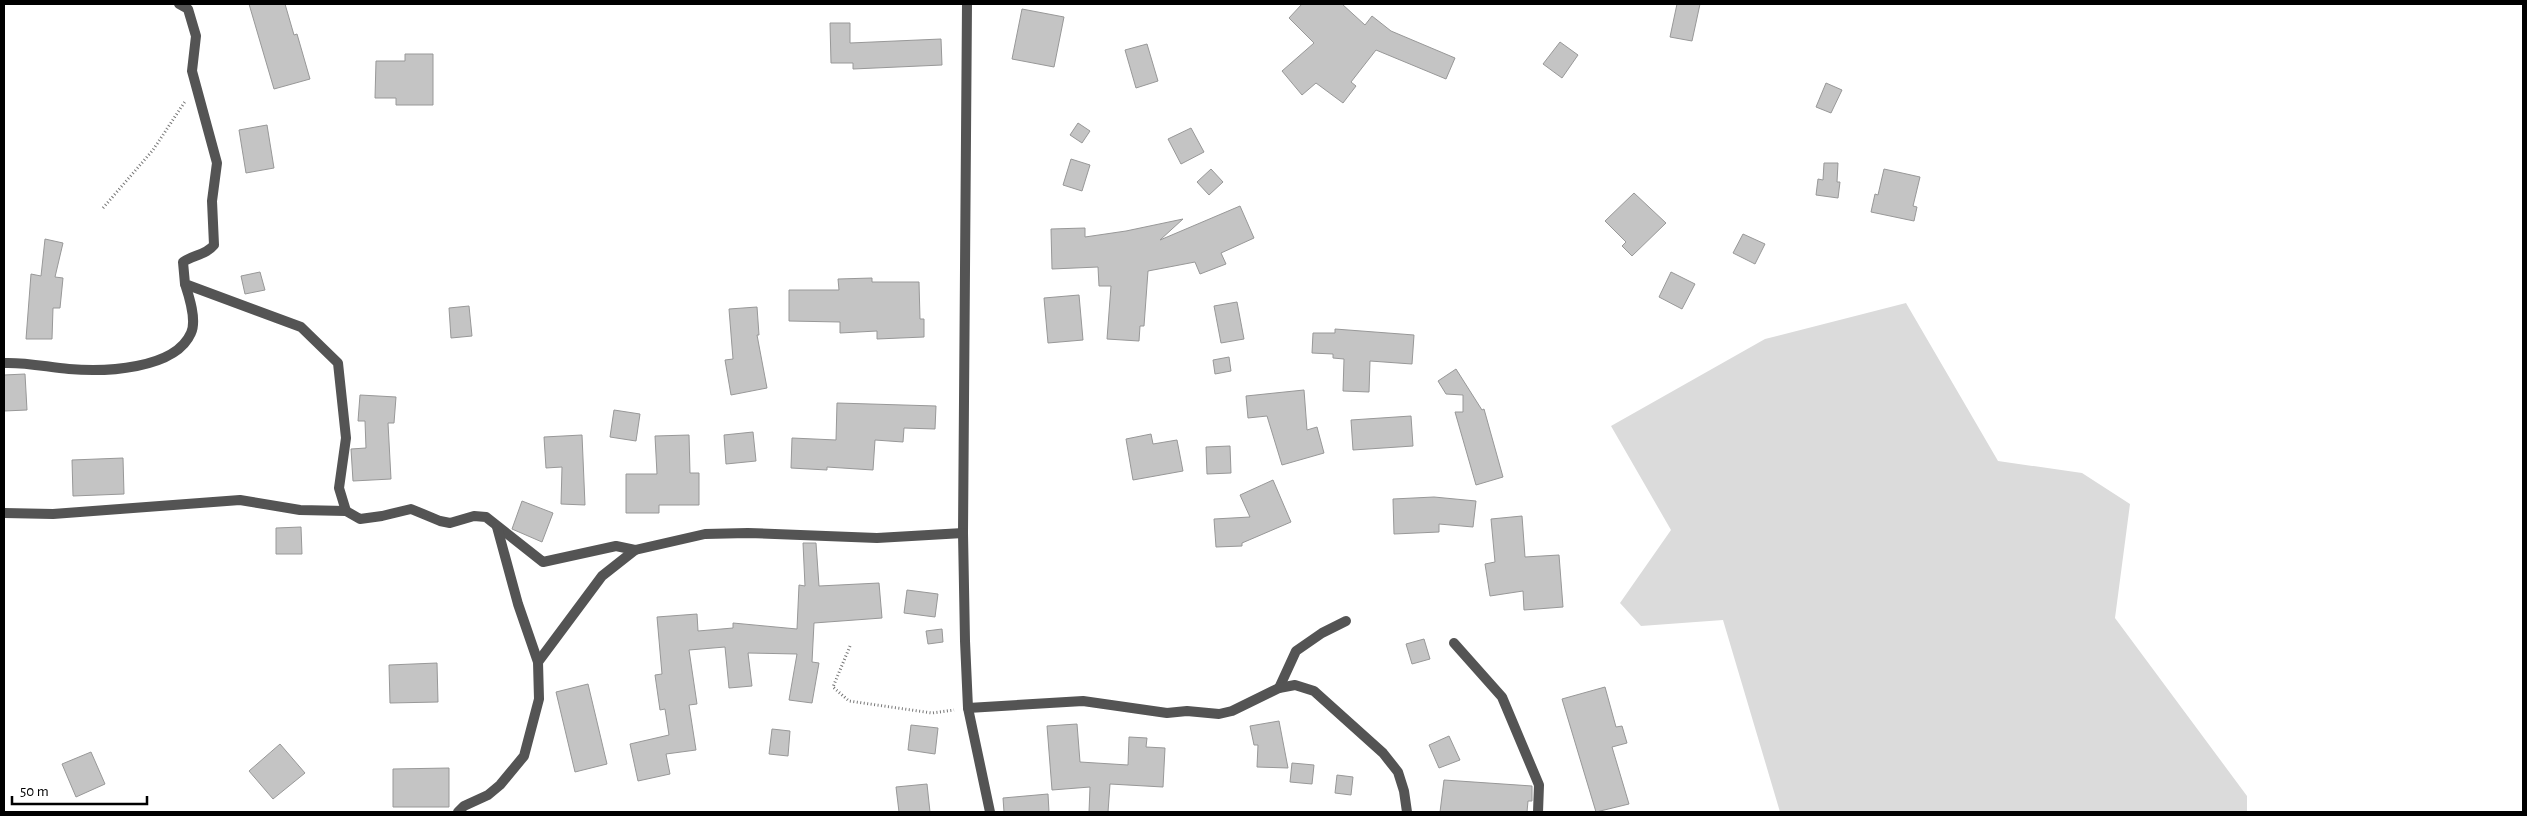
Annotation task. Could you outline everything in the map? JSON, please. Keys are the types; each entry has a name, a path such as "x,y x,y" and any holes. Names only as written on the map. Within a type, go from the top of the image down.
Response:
{"street":[{"path":"4,363 70,369 129,367 160,361 179,348 192,332 192,304 185,284 183,262 192,256 208,252 214,245 212,201 217,163 192,71 196,36 188,9 179,4"},
{"path":"967,4 963,533 968,708 990,812"},
{"path":"185,284 301,327 338,363 346,438 339,488 346,511"},
{"path":"4,513 52,514 240,500 300,510 346,511 360,518 382,516 411,509 450,523 474,516 486,517 543,562 616,546 635,550 705,534 748,533 877,538 963,533"},
{"path":"458,812 464,806 488,795 500,785 524,756 539,699 538,662 518,604 497,527"},
{"path":"538,662 602,576 635,550"},
{"path":"1279,688 1296,651 1322,633 1346,621"},
{"path":"1454,643 1502,697 1539,785 1538,812"},
{"path":"968,708 1083,701 1167,713 1187,711 1219,714 1232,711 1279,688 1295,685 1314,691 1383,753 1398,772 1404,791 1407,812"}],"path":[{"path":"103,208 153,150 196,85"},
{"path":"850,646 833,687 849,701 932,713 968,708"}],"shaded area":[{"path":"1906,303 1998,461 2082,473 2130,504 2115,618 2247,796 2247,812 1780,812 1723,620 1641,626 1620,603 1671,530 1611,426 1765,339"}],"building":[{"path":"249,4 285,4 294,35 297,34 310,79 274,89"},
{"path":"1302,4 1342,4 1365,25 1372,16 1391,31 1455,58 1446,79 1376,50 1351,82 1356,86 1343,103 1316,83 1302,95 1282,71 1314,43 1289,18"},
{"path":"1677,4 1700,4 1692,41 1670,37"},
{"path":"1022,9 1064,17 1054,67 1012,59"},
{"path":"830,23 850,23 850,43 941,39 942,65 853,69 853,63 831,63"},
{"path":"1560,42 1578,55 1562,78 1543,64"},
{"path":"1147,44 1158,81 1136,88 1125,50"},
{"path":"405,54 433,54 433,105 396,105 396,98 375,98 376,61 405,61"},
{"path":"1826,83 1842,90 1831,113 1816,107"},
{"path":"1078,123 1090,131 1082,143 1070,135"},
{"path":"267,125 274,168 246,173 239,130"},
{"path":"1191,128 1204,152 1181,164 1168,139"},
{"path":"1071,159 1090,165 1082,191 1063,185"},
{"path":"1824,163 1838,163 1837,182 1840,182 1838,198 1816,195 1818,179 1823,180"},
{"path":"1211,169 1223,182 1209,195 1197,182"},
{"path":"1884,169 1920,177 1913,206 1917,207 1914,221 1871,212 1875,194 1878,195"},
{"path":"1634,193 1666,223 1632,256 1622,246 1626,242 1605,221"},
{"path":"1240,206 1254,238 1221,253 1226,264 1200,274 1195,262 1148,271 1144,326 1140,326 1139,341 1107,339 1111,286 1099,286 1098,267 1052,269 1051,229 1085,228 1085,237 1126,231 1183,219 1160,240"},
{"path":"1743,234 1765,244 1755,264 1733,253"},
{"path":"45,239 63,243 55,277 63,278 60,308 53,308 52,339 26,339 31,274 41,276"},
{"path":"260,272 265,290 245,294 241,276"},
{"path":"1671,272 1695,284 1682,309 1659,297"},
{"path":"872,278 872,282 919,282 920,319 924,319 924,337 877,339 877,331 840,333 840,322 789,321 789,290 839,290 838,279"},
{"path":"1079,295 1083,340 1048,343 1044,298"},
{"path":"1237,302 1244,339 1221,343 1214,306"},
{"path":"469,306 472,336 451,338 449,308"},
{"path":"757,307 759,335 757,335 767,388 731,395 725,360 733,359 729,309"},
{"path":"1335,329 1414,335 1412,364 1370,361 1369,392 1343,391 1344,359 1333,358 1333,354 1312,353 1313,333 1335,333"},
{"path":"1229,357 1231,371 1215,374 1213,360"},
{"path":"1456,369 1482,410 1484,409 1503,477 1476,485 1455,412 1463,412 1463,395 1446,394 1438,381"},
{"path":"25,374 27,410 4,411 4,375"},
{"path":"1304,390 1307,430 1317,427 1324,453 1282,465 1267,416 1248,418 1246,396"},
{"path":"360,395 396,397 394,423 388,423 391,479 353,481 351,449 366,448 365,421 358,421"},
{"path":"837,403 936,406 935,429 904,428 903,442 875,440 873,470 827,467 827,470 791,468 792,438 836,440"},
{"path":"614,410 640,414 636,441 610,437"},
{"path":"1411,416 1413,446 1353,450 1351,420"},
{"path":"753,432 756,461 726,464 724,435"},
{"path":"1151,434 1153,444 1177,440 1183,471 1133,480 1126,439"},
{"path":"582,435 585,505 561,504 562,467 546,468 544,437"},
{"path":"689,435 690,473 699,473 699,505 659,505 659,513 626,513 626,474 657,474 655,436"},
{"path":"1230,446 1231,473 1207,474 1206,447"},
{"path":"123,458 124,494 73,496 72,460"},
{"path":"1273,480 1291,522 1242,543 1242,546 1216,547 1214,519 1250,517 1240,495"},
{"path":"1434,497 1476,501 1473,527 1439,524 1439,532 1394,534 1393,499"},
{"path":"522,501 553,513 542,542 512,529"},
{"path":"1522,516 1525,557 1559,555 1563,607 1524,610 1523,591 1490,596 1485,564 1495,562 1491,519"},
{"path":"301,527 302,554 276,554 276,528"},
{"path":"803,543 816,543 819,586 879,583 882,618 814,623 812,662 819,663 812,703 789,700 797,654 748,653 752,686 729,688 725,647 689,650 697,704 689,705 696,750 666,754 670,774 638,781 630,744 669,735 665,709 660,710 655,675 662,674 657,617 697,614 698,631 733,628 733,623 797,629 799,585 805,586"},
{"path":"907,590 938,594 935,617 904,613"},
{"path":"942,629 943,642 928,644 926,631"},
{"path":"1424,639 1430,659 1412,664 1406,644"},
{"path":"437,663 438,702 390,703 389,665"},
{"path":"588,684 607,764 575,772 556,692"},
{"path":"1605,687 1616,727 1622,726 1627,743 1612,747 1629,804 1596,812 1562,699"},
{"path":"1279,721 1288,768 1257,767 1258,745 1254,745 1250,726"},
{"path":"1077,724 1080,762 1128,765 1129,737 1147,738 1146,747 1165,748 1163,787 1110,784 1108,812 1089,812 1090,787 1052,790 1047,726"},
{"path":"911,725 938,728 935,754 908,750"},
{"path":"772,729 790,731 788,756 769,754"},
{"path":"1449,736 1460,760 1439,768 1429,745"},
{"path":"280,744 305,773 273,799 249,771"},
{"path":"91,752 105,784 76,797 62,764"},
{"path":"1292,763 1314,765 1312,784 1290,782"},
{"path":"449,768 449,807 393,807 393,769"},
{"path":"1337,775 1353,777 1351,795 1335,793"},
{"path":"1444,780 1532,786 1532,801 1528,801 1527,812 1440,812"},
{"path":"927,784 930,812 899,812 896,787"},
{"path":"1048,794 1049,812 1004,812 1003,798"}]}
